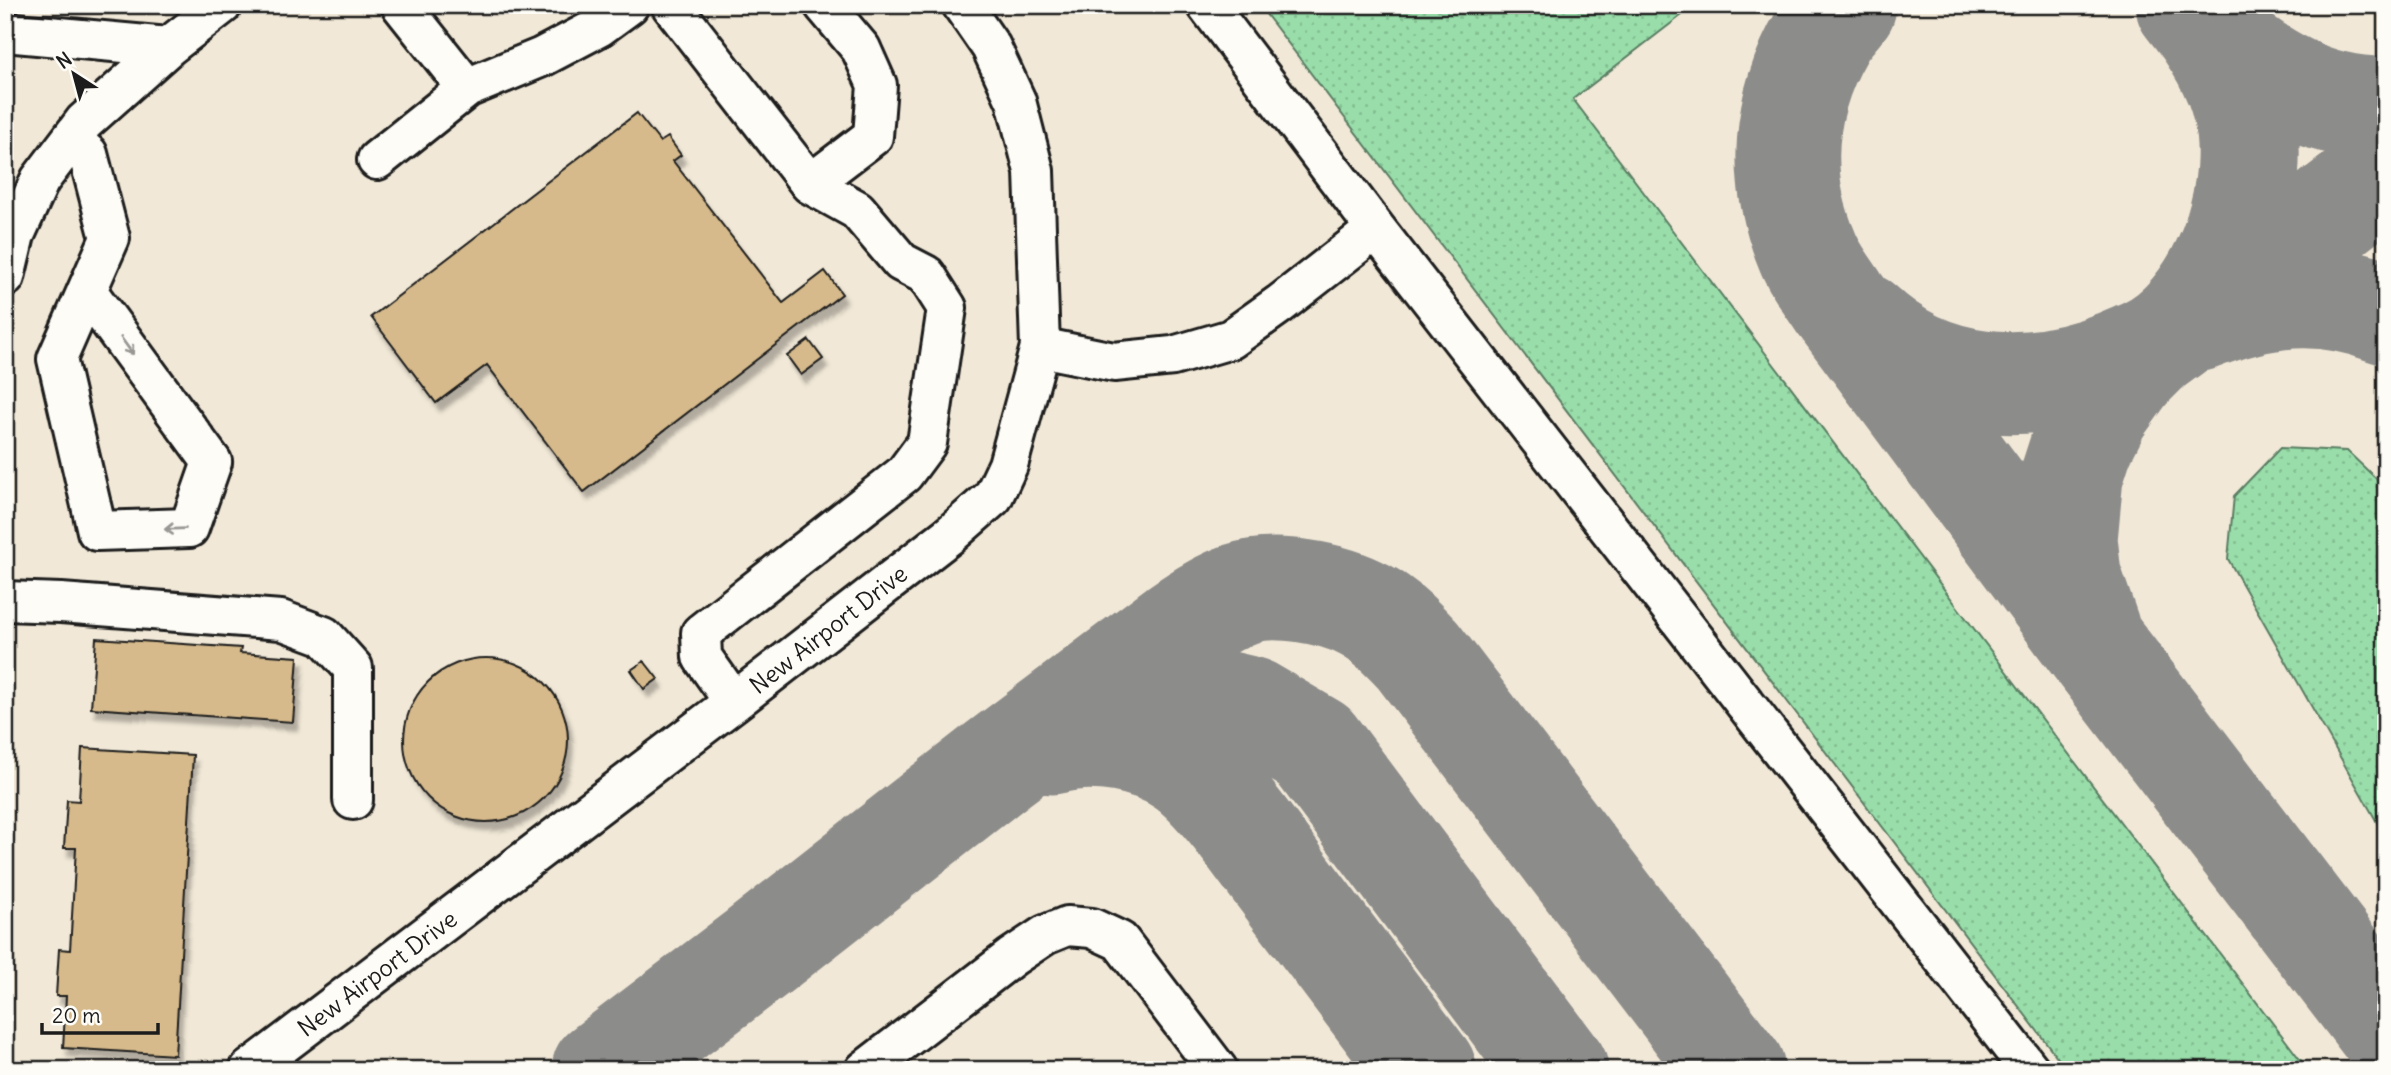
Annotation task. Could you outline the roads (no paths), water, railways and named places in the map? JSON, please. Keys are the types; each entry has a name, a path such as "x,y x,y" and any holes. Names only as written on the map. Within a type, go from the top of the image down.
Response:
{"lane":[{"path":"5,277 15,235 40,180 84,122 168,47 222,5"},
{"path":"401,5 467,88"},
{"path":"377,160 467,88 542,57 599,27 629,5"},
{"path":"671,5 810,184 857,210 901,262 926,275 947,308 927,443 904,474 701,633 702,657 734,702"},
{"path":"810,184 873,136 877,85 861,49 824,5"},
{"name":"New Airport Drive","path":"249,1070 734,702 951,534 993,497 1008,465 1040,347 1034,171 1016,101 991,47 962,5"},
{"path":"1207,5 1376,229 2030,1070"},
{"path":"5,32 168,47"},
{"path":"71,139 88,154 110,238 57,359 97,531 189,528 212,462 87,291"},
{"path":"1040,347 1114,362 1173,356 1231,339 1376,229"},
{"path":"5,601 281,620 324,636 353,668 353,800"},
{"path":"865,1070 1012,957 1045,935 1067,926 1092,928 1120,941 1218,1070"}]}
